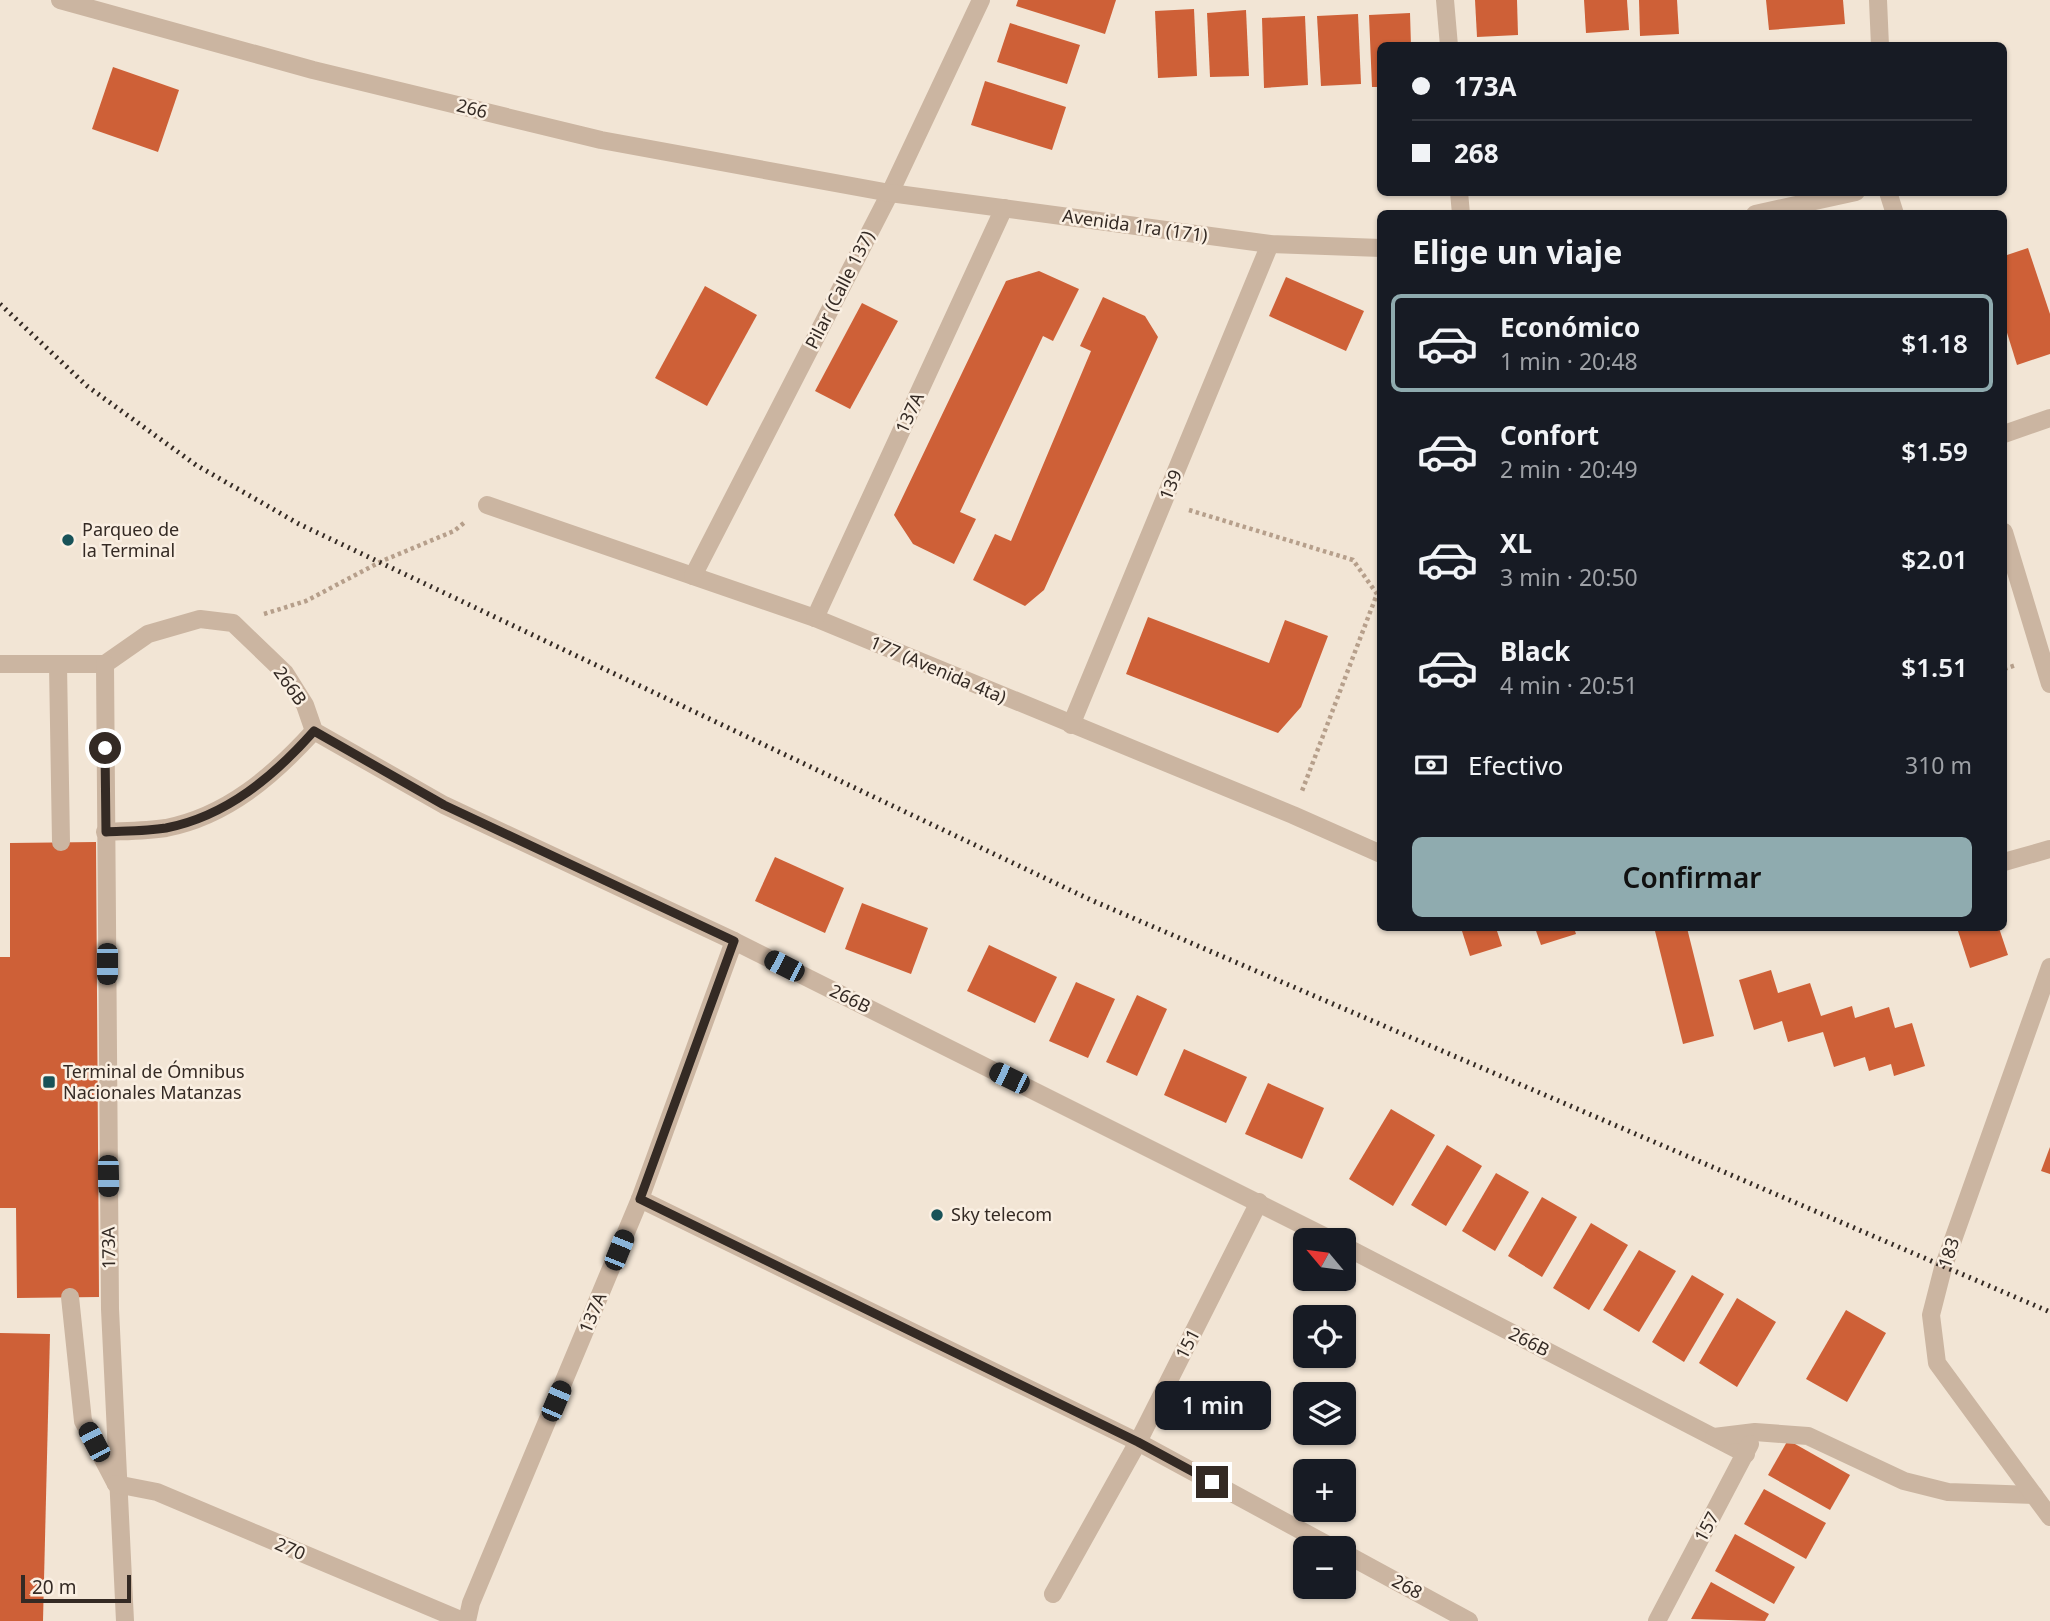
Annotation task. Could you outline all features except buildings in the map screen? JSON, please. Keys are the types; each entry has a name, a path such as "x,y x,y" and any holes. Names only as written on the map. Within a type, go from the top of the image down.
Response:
{"street":[{"name":"266","path":"60,0 313,70 601,140 890,193"},
{"name":"Pilar (Calle 137)","path":"693,576 890,193 981,0"},
{"path":"1446,0 1449,42"},
{"path":"1878,0 1880,42"},
{"name":"Avenida 1ra (171)","path":"890,193 1270,244 1377,248"},
{"path":"1773,210 1838,196"},
{"name":"137A","path":"815,618 1004,208"},
{"name":"139","path":"1071,725 1270,244"},
{"path":"2007,433 2050,418"},
{"name":"177 (Avenida 4ta)","path":"486,505 815,618 1293,815 1377,853"},
{"path":"2007,542 2050,684"},
{"path":"0,664 105,664 148,634 200,619 233,623"},
{"name":"266B","path":"233,623 285,673 305,705 314,731 444,805 734,941 1309,1228"},
{"name":"173A","path":"105,664 110,1309 116,1485 125,1621"},
{"path":"58,665 61,842"},
{"path":"106,832 165,828 205,816 242,797 279,767 314,731"},
{"path":"2007,861 2050,849"},
{"name":"137A","path":"467,1615 640,1199 734,941"},
{"name":"183","path":"2050,967 1943,1268 1931,1315 1937,1363 2050,1517"},
{"path":"640,1199 1138,1442 1311,1536"},
{"name":"151","path":"1053,1594 1138,1442 1259,1202"},
{"name":"266B","path":"1356,1252 1746,1454"},
{"path":"70,1297 83,1421 116,1485"},
{"path":"1714,1437 1755,1432 1808,1436 1904,1481 1948,1492 2034,1495"},
{"name":"157","path":"1657,1621 1746,1454 1755,1432"},
{"name":"270","path":"116,1485 158,1492 467,1615"},
{"name":"268","path":"1356,1560 1469,1621"}],"path":[{"path":"1164,502 1353,560 1377,594 1293,815"},
{"path":"233,623 306,601 382,561 454,531 486,505"}],"railway":[{"path":"0,304 87,386 196,465 299,524 1091,900 2050,1312"}],"place":[{"name":"Parqueo de la Terminal","path":"68,540"},
{"name":"Terminal de Ómnibus Nacionales Matanzas","path":"49,1082"},
{"name":"Sky telecom","path":"937,1215"}],"route":[{"path":"105,748 106,832 165,828 205,816 242,797 279,767 314,731 444,805 734,941 640,1199 1138,1442 1212,1482"}]}
